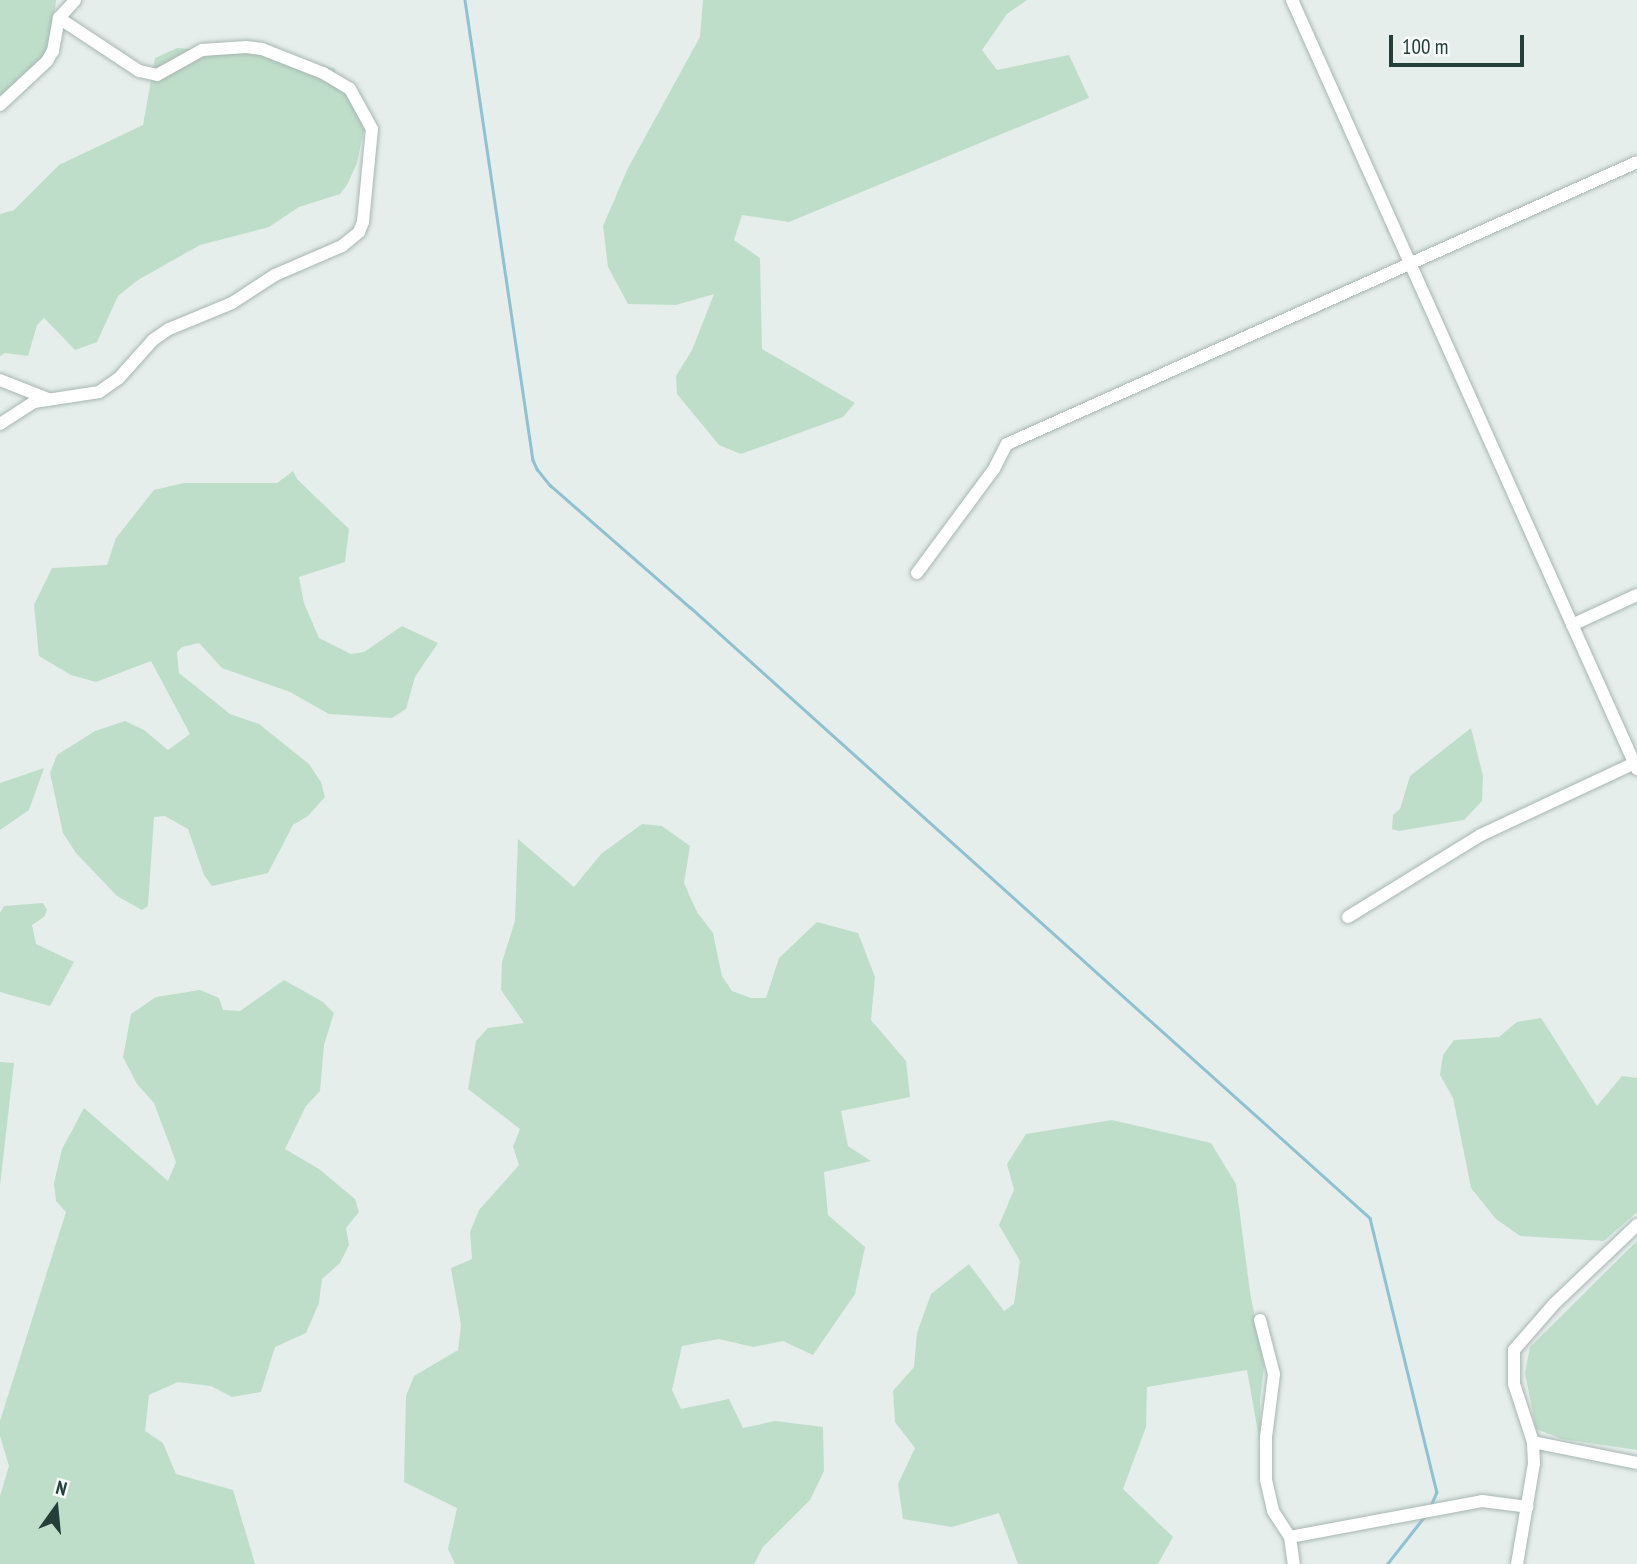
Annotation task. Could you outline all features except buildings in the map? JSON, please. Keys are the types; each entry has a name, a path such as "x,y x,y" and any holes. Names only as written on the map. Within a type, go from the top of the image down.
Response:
{"street":[{"path":"0,105 47,61 52,51 59,18 75,0"},
{"path":"1292,0 1636,765 1481,835 1348,917"},
{"path":"0,424 34,402 99,392 119,377 153,341 169,329 232,303 275,275 318,258 351,239 363,222 372,129 350,89 323,73 261,49 247,47 202,50 157,75 139,71 59,18"},
{"path":"916,573 994,469 1007,444 1637,162"},
{"path":"0,380 48,399"},
{"path":"1572,625 1637,595"},
{"path":"1517,1564 1534,1472 1533,1442 1514,1384 1514,1350 1533,1326 1588,1269 1637,1225"},
{"path":"1260,1320 1274,1374 1266,1437 1266,1480 1273,1511 1290,1537 1294,1564"},
{"path":"1533,1442 1637,1462"},
{"path":"1290,1537 1482,1501 1528,1507"}],"green space":[{"path":"0,0 56,0 51,39 32,80 0,110"},
{"path":"703,0 1027,0 1007,14 982,50 997,70 1069,55 1089,98 789,222 742,215 734,240 760,258 762,349 855,403 843,417 741,454 719,445 677,394 676,376 692,350 714,294 676,305 628,304 608,267 603,226 628,168 700,37"},
{"path":"177,48 246,53 334,68 364,129 357,163 347,185 340,194 299,207 269,227 200,245 138,280 118,296 97,342 75,350 44,318 37,325 28,356 5,353 0,356 0,214 14,210 59,165 143,125 155,58"},
{"path":"293,471 298,480 349,529 345,562 299,577 304,603 319,638 351,654 364,652 402,626 438,643 415,677 406,709 392,718 329,714 290,692 222,668 199,643 182,647 177,652 179,673 230,714 259,724 309,764 321,782 325,797 308,816 293,825 268,873 212,886 204,875 188,829 165,816 154,817 148,906 142,910 117,896 76,853 63,833 50,773 57,755 95,731 125,721 144,730 168,750 190,734 151,661 96,682 71,675 39,656 34,605 52,568 107,565 116,538 154,490 184,483 277,483"},
{"path":"1471,728 1483,776 1482,801 1464,820 1399,831 1392,829 1393,815 1400,809 1410,776"},
{"path":"44,768 29,810 0,830 0,783"},
{"path":"642,824 662,826 690,846 684,883 697,912 713,933 722,976 732,991 751,998 766,998 779,958 817,922 858,933 875,977 871,1020 906,1061 910,1097 841,1111 848,1146 871,1161 824,1172 828,1215 865,1247 855,1294 813,1355 783,1341 753,1347 719,1339 682,1346 672,1390 681,1409 729,1399 743,1428 775,1421 823,1427 824,1471 810,1500 763,1547 754,1564 455,1564 448,1549 457,1508 404,1482 406,1396 414,1376 458,1350 461,1325 451,1268 472,1259 470,1232 479,1210 519,1165 513,1147 520,1129 468,1089 476,1041 488,1028 524,1023 501,990 502,962 515,921 518,839 574,887 601,854"},
{"path":"43,903 47,910 44,917 32,925 36,944 74,962 50,1006 0,992 0,913 4,906"},
{"path":"284,980 323,1002 334,1013 324,1045 320,1091 306,1106 285,1149 319,1169 355,1199 359,1212 346,1228 349,1245 340,1263 322,1279 319,1303 306,1333 275,1347 261,1392 232,1397 211,1386 178,1382 149,1395 145,1431 163,1443 176,1474 233,1490 255,1564 0,1564 0,1496 9,1466 0,1436 0,1421 66,1212 56,1201 54,1183 62,1149 84,1108 168,1181 176,1162 154,1103 137,1084 123,1057 131,1014 156,997 200,990 219,998 223,1010 240,1011"},
{"path":"1541,1018 1597,1106 1622,1076 1637,1078 1637,1212 1604,1241 1520,1236 1496,1219 1471,1188 1453,1098 1440,1075 1443,1055 1454,1040 1499,1037 1517,1022"},
{"path":"0,1062 14,1063 0,1186"},
{"path":"1112,1120 1211,1143 1236,1184 1250,1292 1264,1366 1260,1400 1261,1450 1247,1370 1147,1387 1146,1427 1123,1489 1173,1537 1158,1564 1018,1564 999,1513 952,1527 903,1519 898,1484 915,1448 895,1422 893,1391 914,1367 917,1333 931,1294 969,1264 1004,1311 1014,1304 1020,1261 999,1225 1014,1190 1007,1164 1026,1134"},
{"path":"1637,1241 1637,1450 1562,1439 1536,1429 1525,1373 1530,1347"}],"waterway":[{"path":"465,0 533,460 537,469 550,485 690,607 1370,1218 1437,1492 1431,1506"},
{"path":"1387,1564 1424,1517"}]}
